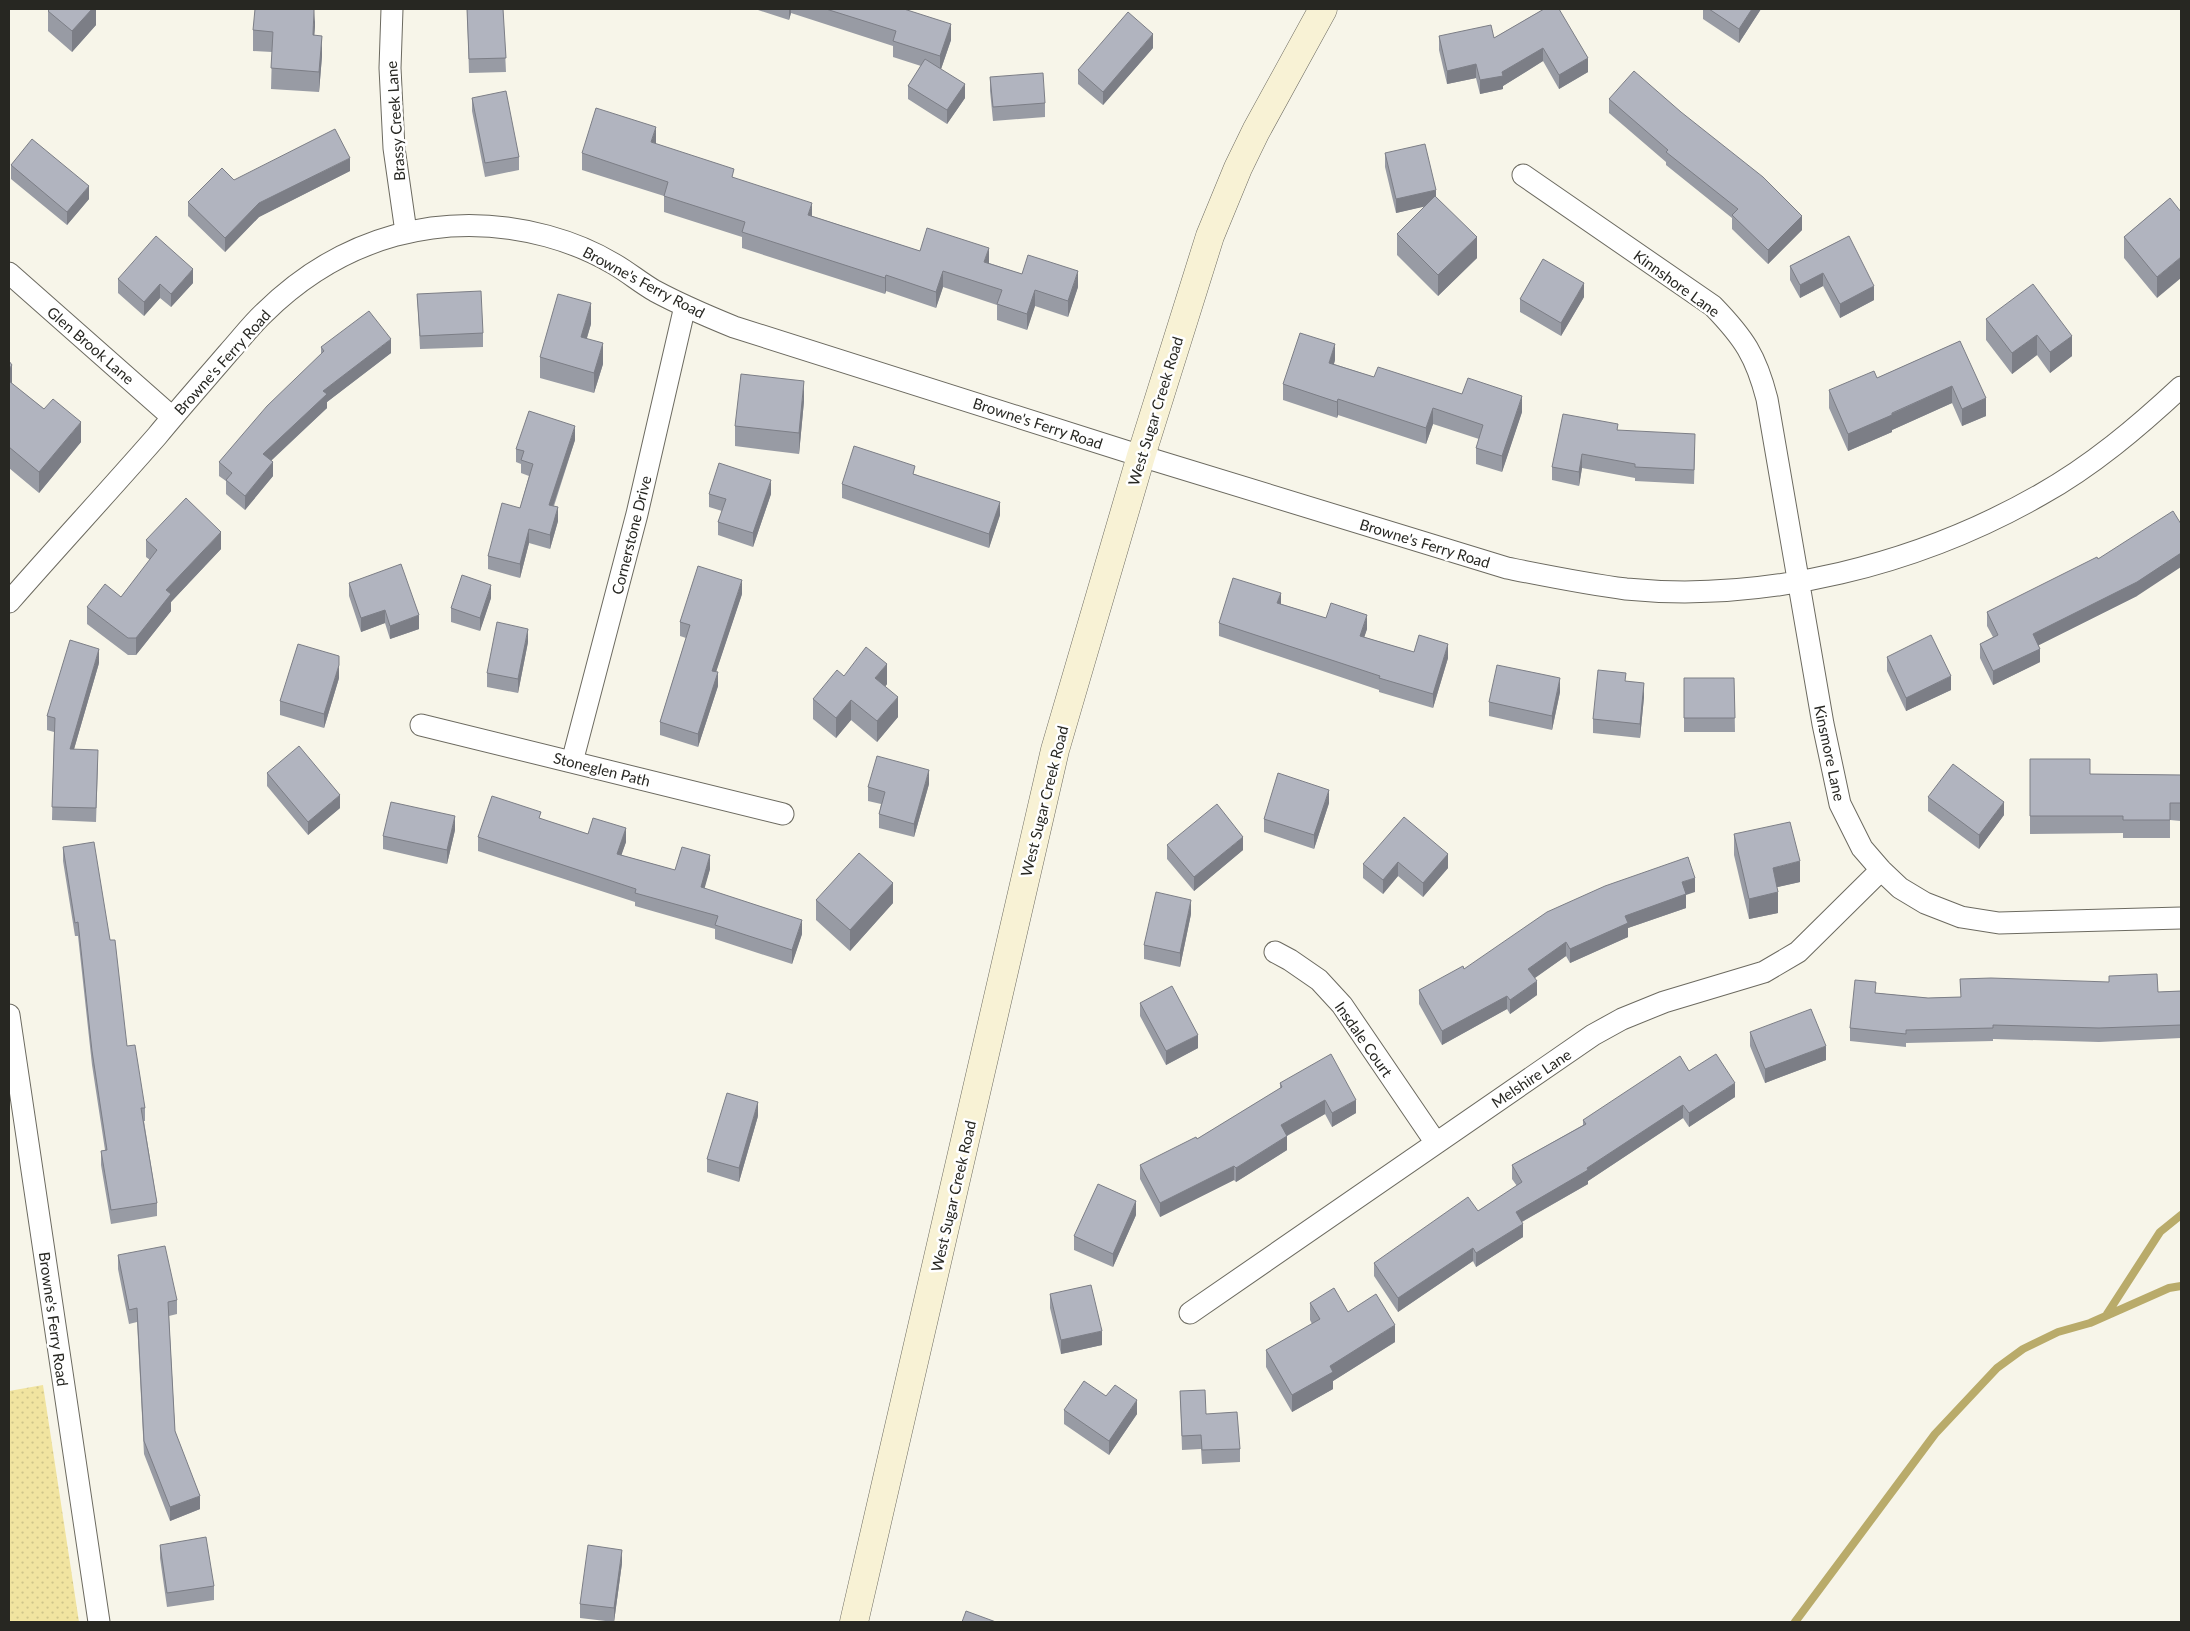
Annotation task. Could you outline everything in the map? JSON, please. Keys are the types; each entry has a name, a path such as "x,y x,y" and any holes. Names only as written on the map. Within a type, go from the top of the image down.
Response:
{"main road":[{"name":"West Sugar Creek Road","path":"854,1622 1055,750 1195,278 1238,168 1256,131 1323,9"}],"street":[{"name":"Brassy Creek Lane","path":"392,9 390,68 394,148 406,232"},
{"name":"Kinnshore Lane","path":"1523,175 1714,306 1746,343 1760,372 1767,399 1798,582"},
{"name":"Browne's Ferry Road","path":"9,602 263,313 301,281 343,254 366,244 406,232 459,224 501,226 569,243 612,262 653,290 734,327 1141,456 1507,568 1567,581 1628,589 1689,591 1763,587 1860,569 1918,552 1976,529 2041,495 2093,462 2141,424 2181,387"},
{"name":"Glen Brook Lane","path":"9,273 172,417"},
{"name":"Cornerstone Drive","path":"572,762 637,514 685,306"},
{"name":"Kinsmore Lane","path":"1798,582 1823,724 1840,804 1862,848 1900,888 1925,903 1961,917 1999,923 2181,918"},
{"name":"Stoneglen Path","path":"421,724 783,814"},
{"name":"Melshire Lane","path":"1190,1313 1594,1035 1622,1019 1664,1002 1764,972 1798,952 1881,870"},
{"name":"Insdale Court","path":"1275,952 1318,980 1342,1005 1436,1143"},
{"name":"Browne's Ferry Road","path":"9,1016 16,1108 99,1622"}],"shaded area":[{"path":"43,1385 79,1622 9,1622 9,1391"}],"building":[{"path":"50,9 92,9 72,31 48,11"},
{"path":"255,9 314,9 313,35 322,36 319,72 271,68 273,32 253,30"},
{"path":"467,9 503,9 506,58 469,59"},
{"path":"826,9 904,9 951,24 940,56 893,41 896,31"},
{"path":"1544,9 1559,9 1588,58 1559,75 1543,48 1502,72 1503,76 1480,80 1476,64 1447,71 1439,36 1491,25 1494,38"},
{"path":"1709,9 1752,9 1739,29"},
{"path":"1128,12 1153,34 1103,92 1078,70"},
{"path":"925,59 965,84 947,110 908,86"},
{"path":"1634,71 1681,112 1763,177 1802,216 1768,250 1732,215 1738,209 1666,152 1668,150 1609,99"},
{"path":"1043,73 1045,103 993,107 990,77"},
{"path":"506,91 519,157 485,163 472,98"},
{"path":"596,108 656,127 651,142 734,169 732,177 812,203 808,215 920,251 927,228 989,248 984,262 1022,274 1028,255 1078,271 1068,301 1035,290 1027,314 997,304 1002,290 943,271 936,292 886,275 885,278 742,232 745,222 664,196 668,182 582,153"},
{"path":"335,129 350,158 259,203 225,238 188,202 222,168 234,180"},
{"path":"32,139 89,186 67,212 11,165"},
{"path":"1425,144 1436,190 1396,199 1385,153"},
{"path":"1435,196 1477,237 1438,275 1397,234"},
{"path":"2170,198 2181,212 2181,257 2157,277 2124,237"},
{"path":"156,236 193,269 171,294 160,284 144,302 118,279"},
{"path":"1849,236 1874,286 1840,304 1823,273 1800,285 1790,266"},
{"path":"1543,259 1584,283 1561,323 1520,299"},
{"path":"2033,284 2072,336 2050,352 2037,335 2012,353 1986,319"},
{"path":"481,291 483,333 420,336 417,294"},
{"path":"558,294 591,303 581,337 603,343 594,373 540,357"},
{"path":"369,311 391,339 323,391 327,394 263,454 273,462 245,496 226,480 232,473 219,462 267,406 324,351 321,347"},
{"path":"1300,333 1335,344 1329,363 1374,377 1378,367 1462,394 1468,378 1522,396 1502,456 1476,448 1483,425 1433,408 1426,428 1338,399 1337,402 1283,384"},
{"path":"1960,341 1986,398 1962,409 1952,386 1848,434 1829,390 1874,371 1877,378"},
{"path":"741,374 804,381 799,433 735,426"},
{"path":"9,381 44,409 53,399 81,422 39,472 9,447"},
{"path":"529,411 575,426 549,505 558,507 550,535 529,529 520,564 488,556 502,503 520,508 533,464 521,460 524,451 516,449"},
{"path":"1563,414 1618,424 1617,430 1695,434 1694,470 1635,467 1635,464 1582,454 1579,472 1552,467"},
{"path":"854,446 915,466 913,474 1000,502 989,534 842,484"},
{"path":"719,463 771,480 753,533 718,522 726,499 709,494"},
{"path":"186,498 221,532 166,590 171,594 136,638 128,638 87,607 105,584 121,597 157,550 146,540"},
{"path":"2173,511 2181,524 2181,553 2137,582 2033,634 2040,649 1993,671 1980,644 1998,635 1987,612 2097,557 2098,559"},
{"path":"401,564 419,615 390,626 385,610 361,618 349,583"},
{"path":"698,566 742,580 712,671 718,672 698,734 660,722 690,625 680,622"},
{"path":"462,575 491,585 480,618 451,608"},
{"path":"1233,578 1281,593 1277,603 1326,618 1331,603 1367,615 1360,636 1414,652 1419,635 1448,644 1433,694 1379,678 1380,676 1219,623"},
{"path":"497,622 528,629 518,679 487,673"},
{"path":"1931,635 1951,676 1906,698 1887,657"},
{"path":"70,640 99,649 70,749 98,750 96,808 52,807 55,718 47,716"},
{"path":"298,644 339,656 339,665 324,714 280,701"},
{"path":"866,647 887,664 875,678 898,697 877,721 851,700 836,718 813,699 837,670 844,676"},
{"path":"1497,665 1560,678 1552,716 1489,702"},
{"path":"1598,670 1626,673 1625,681 1644,683 1640,724 1593,719"},
{"path":"1684,678 1734,678 1735,718 1684,718"},
{"path":"299,746 340,795 308,822 267,773"},
{"path":"877,756 929,770 914,824 879,814 885,792 868,787"},
{"path":"2030,759 2090,759 2090,774 2181,775 2181,803 2170,803 2170,820 2123,820 2123,816 2030,816"},
{"path":"1953,764 2004,802 1979,835 1928,797"},
{"path":"1278,773 1329,790 1314,835 1264,819"},
{"path":"492,796 541,812 539,818 588,834 593,818 626,828 617,854 675,870 682,847 710,855 701,887 802,920 792,950 715,925 718,916 635,893 636,889 478,837"},
{"path":"391,802 455,816 447,850 383,836"},
{"path":"1217,804 1243,837 1194,877 1167,845"},
{"path":"1404,817 1448,854 1423,883 1398,862 1383,880 1363,864"},
{"path":"1790,822 1800,861 1773,868 1778,892 1749,899 1734,834"},
{"path":"94,842 110,940 115,940 127,1046 135,1045 145,1108 141,1108 157,1203 111,1210 101,1151 107,1150 92,1051 78,922 75,923 63,847"},
{"path":"859,853 893,883 850,930 816,900"},
{"path":"1688,857 1695,878 1682,882 1686,894 1625,916 1628,923 1570,949 1566,942 1528,969 1537,981 1510,1000 1507,996 1442,1031 1419,990 1463,966 1464,969 1547,912 1605,886"},
{"path":"1156,892 1191,900 1180,953 1144,945"},
{"path":"2157,974 2158,992 2181,991 2181,1025 2099,1028 1993,1025 1993,1028 1906,1030 1906,1034 1850,1028 1855,980 1876,982 1875,993 1928,998 1961,997 1960,979 1991,978 2109,982 2109,976"},
{"path":"1172,986 1198,1035 1166,1051 1140,1003"},
{"path":"1811,1009 1826,1046 1765,1069 1750,1032"},
{"path":"1331,1054 1356,1100 1332,1113 1325,1100 1281,1125 1287,1136 1236,1168 1234,1166 1160,1203 1140,1165 1196,1137 1197,1139 1282,1087 1280,1083"},
{"path":"1716,1054 1735,1083 1689,1113 1683,1105 1587,1168 1588,1170 1516,1212 1523,1224 1476,1253 1473,1248 1398,1298 1374,1263 1468,1197 1478,1211 1522,1182 1512,1165 1586,1124 1583,1120 1680,1056 1689,1071"},
{"path":"727,1093 758,1102 739,1168 707,1159"},
{"path":"1098,1184 1136,1201 1113,1254 1074,1236"},
{"path":"165,1246 177,1300 168,1302 175,1431 200,1496 170,1507 144,1441 137,1308 129,1310 118,1255"},
{"path":"1091,1285 1102,1331 1061,1340 1050,1294"},
{"path":"1334,1288 1348,1312 1376,1294 1395,1325 1330,1366 1333,1372 1292,1395 1266,1350 1320,1319 1310,1303"},
{"path":"1084,1381 1106,1396 1115,1385 1137,1400 1109,1441 1064,1410"},
{"path":"1205,1390 1206,1414 1237,1412 1240,1449 1202,1450 1201,1435 1182,1436 1180,1391"},
{"path":"206,1537 214,1586 167,1593 160,1545"},
{"path":"588,1545 622,1550 614,1608 580,1604"},
{"path":"966,1611 996,1622 962,1622"}],"waterway":[{"path":"2107,1314 2160,1232 2181,1215"},
{"path":"1795,1622 1935,1434 1997,1368 2023,1349 2058,1332 2090,1323 2169,1288 2181,1286"}]}
